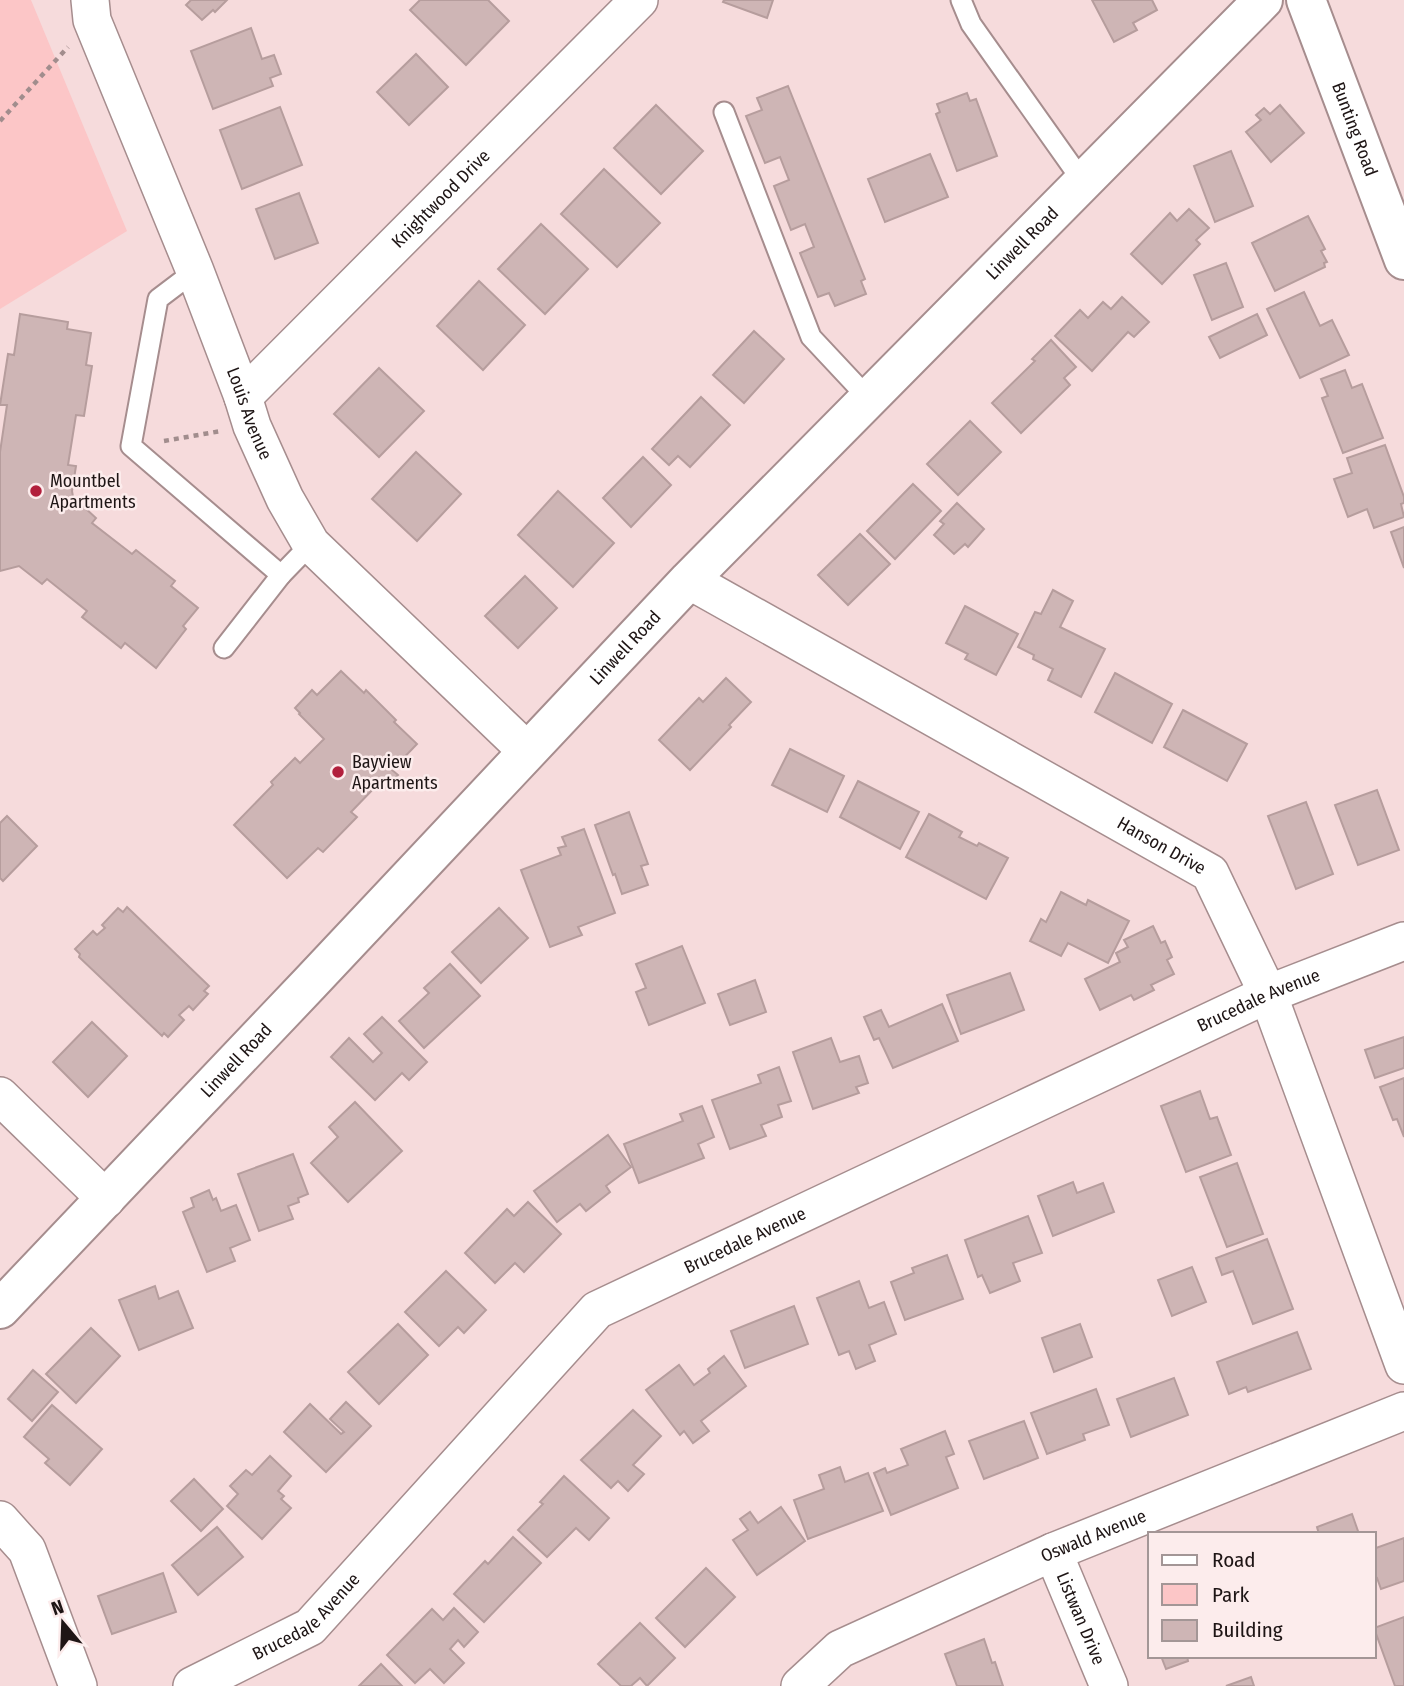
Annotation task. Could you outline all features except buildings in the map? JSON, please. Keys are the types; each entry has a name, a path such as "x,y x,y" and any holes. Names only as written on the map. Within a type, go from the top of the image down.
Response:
{"main road":[{"name":"Linwell Road","path":"0,1309 689,580 1263,0"},
{"name":"Bunting Road","path":"1306,0 1404,260"}],"street":[{"name":"Knightwood Drive","path":"248,411 639,0"},
{"name":"Louis Avenue","path":"91,10 248,411 285,499 311,544 527,751"},
{"name":"Hanson Drive","path":"689,580 1210,873 1268,994 1404,1364"},
{"name":"Brucedale Avenue","path":"191,1686 310,1627 597,1310 1268,994 1404,941"},
{"path":"0,1096 106,1199"},
{"name":"Oswald Avenue","path":"800,1686 840,1649 1054,1552 1404,1411"},
{"path":"0,1520 27,1550 78,1686"},
{"name":"Listwan Drive","path":"1054,1552 1109,1686"}],"lane":[{"path":"961,0 971,24 1083,183"},
{"path":"724,112 811,337 869,399"},
{"path":"195,271 158,299 131,446 281,575"},
{"path":"224,648 281,575 311,544"}],"path":[{"path":"0,121 91,10"},
{"path":"131,446 248,411"}],"green space":[{"path":"0,0 31,0 127,231 0,309"}],"place":[{"name":"Mountbel Apartments","path":"36,491"},
{"name":"Bayview Apartments","path":"338,772"}]}
